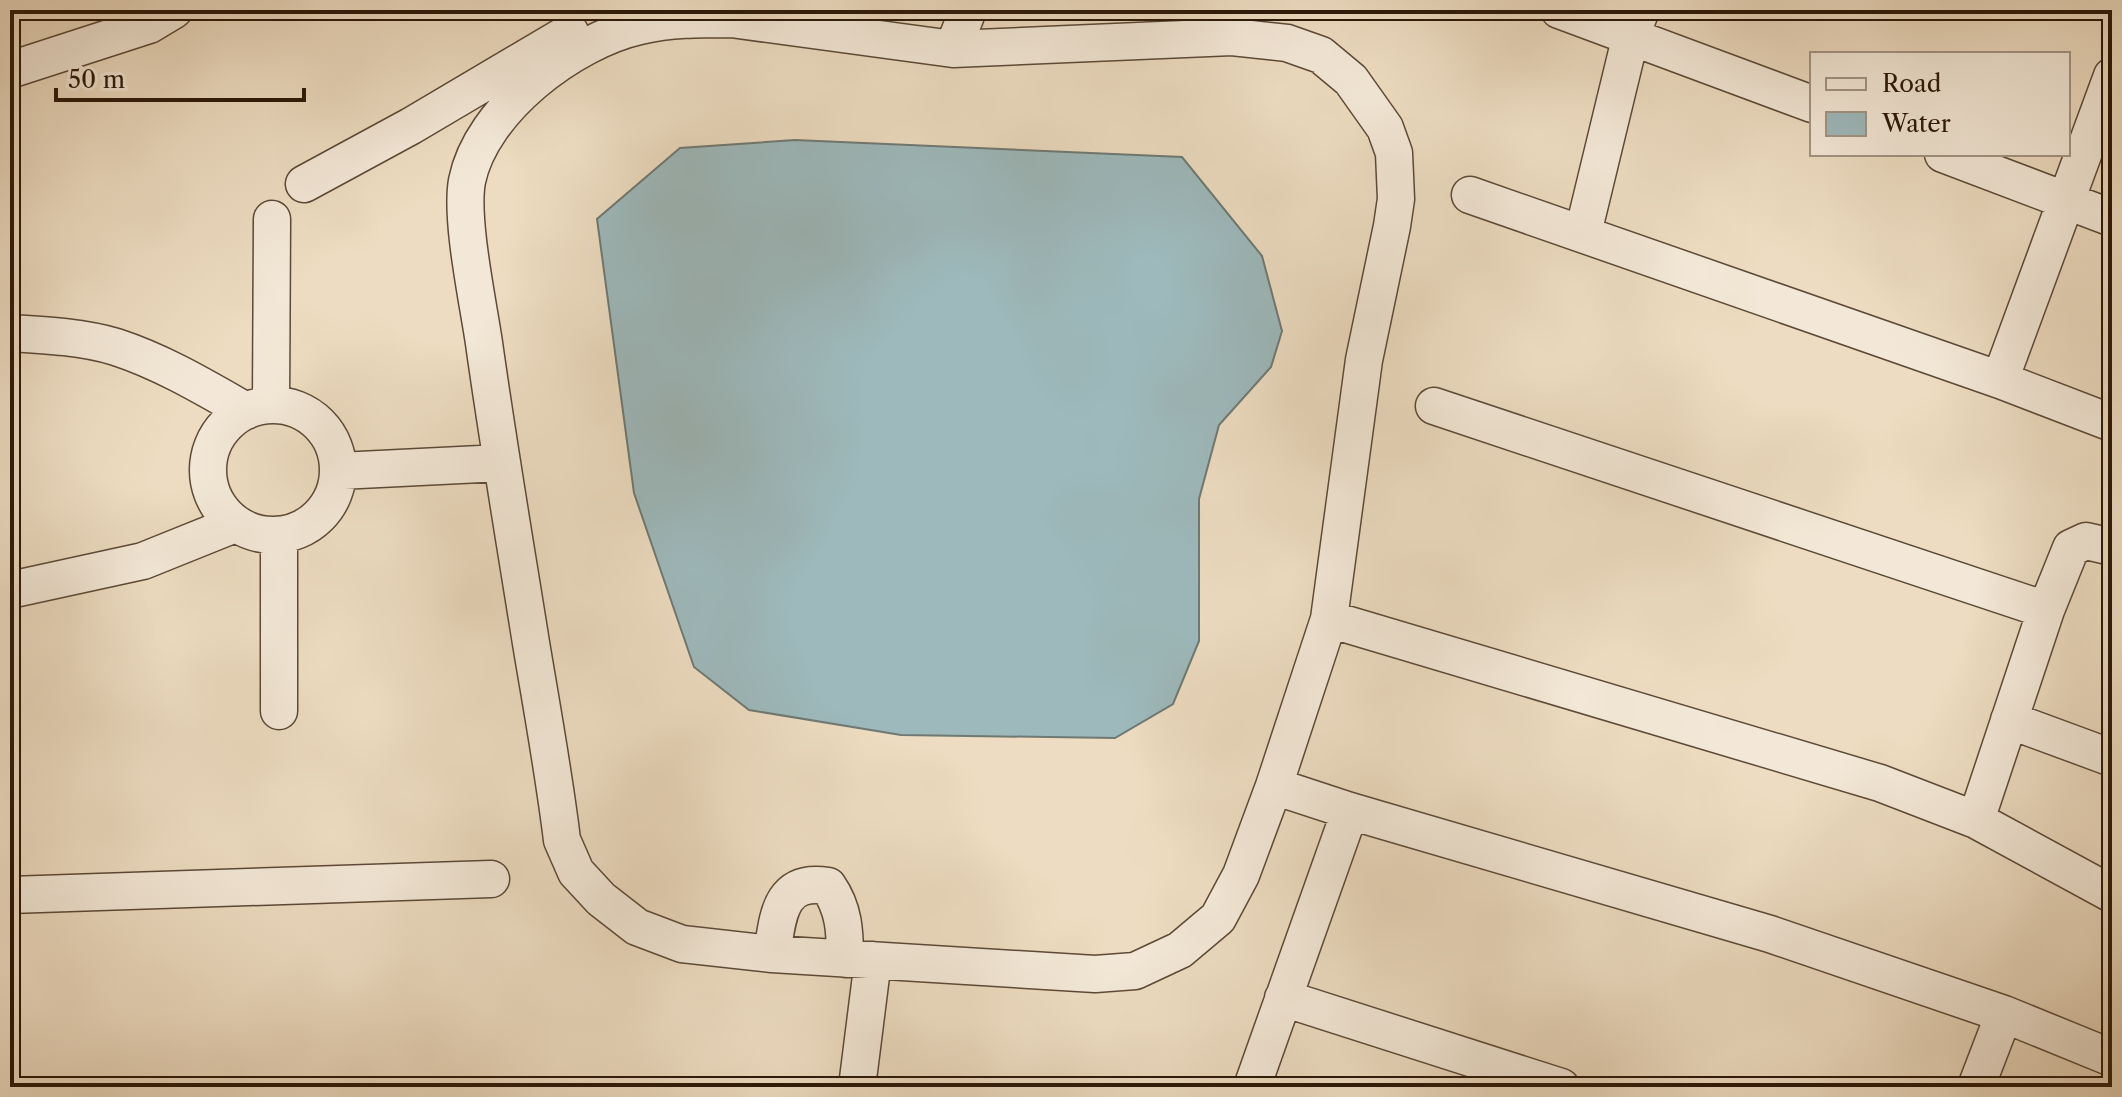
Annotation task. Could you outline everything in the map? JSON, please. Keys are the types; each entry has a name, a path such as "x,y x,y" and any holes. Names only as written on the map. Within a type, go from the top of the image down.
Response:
{"street":[{"path":"304,184 613,10"},
{"path":"953,49 968,10"},
{"path":"1559,10 1636,22 1810,103"},
{"path":"10,70 156,15"},
{"path":"731,19 953,49 1232,37 1287,43 1321,55 1351,80 1385,128 1394,153 1396,199 1364,360 1329,619 1241,875 1218,918 1180,950 1135,971 1095,974 772,954 682,944 637,927 601,899 576,872 562,840 501,463 467,225 467,182 481,143 513,100 558,65 600,40 637,26 673,20 731,19"},
{"path":"1583,233 1636,22"},
{"path":"2000,380 2112,76"},
{"path":"1948,156 2112,218"},
{"path":"1470,195 2000,380 2112,423"},
{"path":"258,407 272,219"},
{"path":"10,333 115,347 258,407 292,407 311,416 326,431 336,450 339,471 336,490 328,507 315,521 298,531 264,535 235,524 219,507 209,487 208,464 214,442 226,424 258,407"},
{"path":"1434,406 2046,610"},
{"path":"339,471 501,463"},
{"path":"10,590 143,561 235,524"},
{"path":"279,535 279,711"},
{"path":"1976,820 2046,610 2071,548 2086,541 2112,547"},
{"path":"1329,619 1880,783 1976,820 2112,894"},
{"path":"2009,720 2112,758"},
{"path":"1274,786 1770,934 2004,1014 2112,1058"},
{"path":"1252,1087 1350,811"},
{"path":"10,895 491,879"},
{"path":"772,954 779,915 786,898 798,886 828,886 838,901 844,925 859,959 857,1087"},
{"path":"1283,998 1561,1087"},
{"path":"1976,1087 2004,1014"}],"water":[{"path":"795,140 1182,157 1262,256 1282,331 1271,367 1219,425 1199,499 1199,641 1173,704 1115,738 901,735 749,710 694,667 634,493 597,219 680,148"}]}
